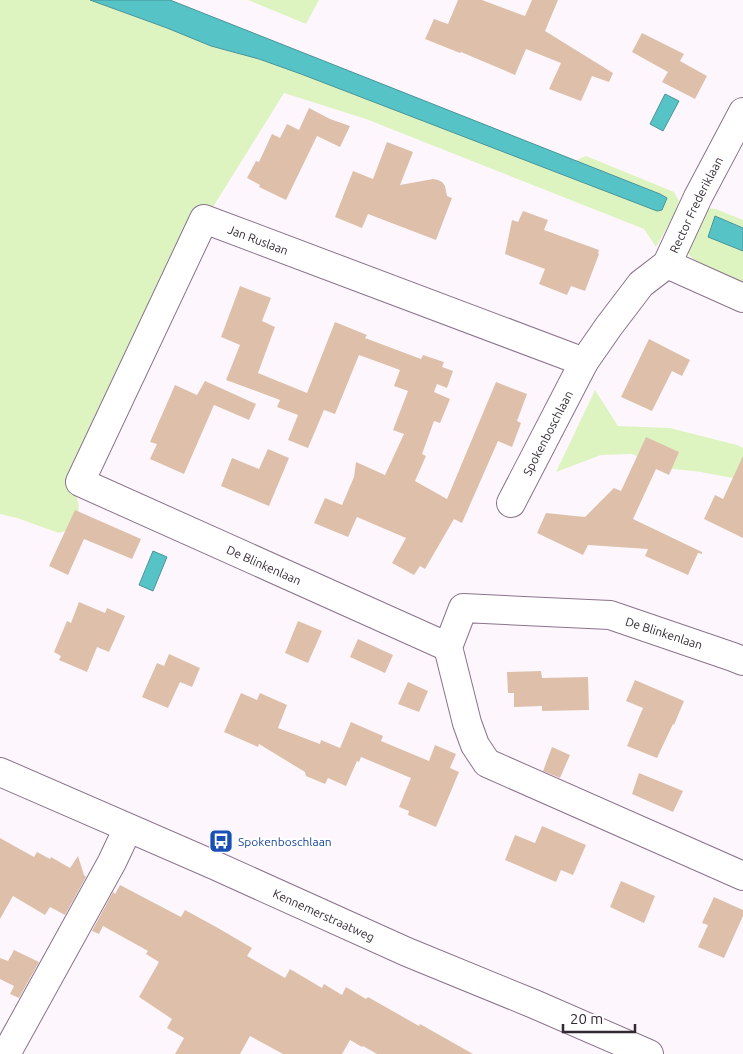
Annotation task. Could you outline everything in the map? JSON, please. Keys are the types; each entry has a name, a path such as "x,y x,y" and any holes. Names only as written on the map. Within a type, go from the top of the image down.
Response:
{"street":[{"name":"Rector Frederiklaan","path":"584,362 641,284 667,264 698,197 743,112"},
{"name":"Jan Ruslaan","path":"80,482 204,219 584,362"},
{"path":"667,264 743,298"},
{"name":"Spokenboschlaan","path":"511,503 584,362"},
{"name":"De Blinkenlaan","path":"80,482 448,647 463,608 610,615 743,661"},
{"path":"448,647 474,745 487,763 743,876"},
{"name":"Kennemerstraatweg","path":"0,772 407,952 649,1054"},
{"path":"6,1054 112,862 128,828"}],"green space":[{"path":"0,0 90,0 211,46 259,59 667,198 575,161 586,156 674,192 679,201 674,215 656,247 644,229 366,119 284,93 213,207 196,216 72,486 79,508 72,529 59,533 0,514"},
{"path":"248,0 319,0 306,24"},
{"path":"708,208 716,209 743,220 743,228 715,217 708,236 743,251 743,286 698,265 687,252"},
{"path":"595,390 618,426 670,428 743,448 743,480 701,472 665,468 632,454 601,455 556,472"}],"water":[{"path":"90,0 170,0 667,198 662,210 657,211 301,74 259,59 211,46"},
{"path":"665,94 679,101 663,131 650,124"},
{"path":"715,216 743,228 743,251 708,237"},
{"path":"153,551 167,557 153,591 139,585"}],"building":[{"path":"458,0 482,0 525,16 532,0 558,0 545,31 613,73 609,82 592,76 581,101 549,89 561,63 526,49 515,75 425,39 434,19 448,24"},
{"path":"642,33 684,54 680,61 707,76 695,99 662,82 668,72 632,52"},
{"path":"309,108 330,119 350,126 340,147 317,136 286,200 259,187 260,185 247,178 256,161 259,162 272,134 280,138 287,124 299,130"},
{"path":"387,142 413,152 400,185 433,179 438,180 445,186 447,196 452,198 436,240 368,214 362,228 335,217 353,171 373,179"},
{"path":"523,211 548,220 544,230 599,250 585,291 571,286 567,295 539,284 545,269 505,254 512,220 518,222"},
{"path":"240,286 271,298 262,321 275,327 258,373 307,393 335,322 367,335 365,338 421,359 423,355 444,362 442,367 453,371 447,388 437,384 434,392 450,399 440,423 434,421 422,454 426,456 415,481 447,499 496,382 527,394 517,421 521,423 512,447 498,441 462,523 454,519 425,569 420,566 414,575 392,563 406,538 357,517 348,537 314,523 325,498 342,505 354,477 356,462 385,475 404,434 393,430 408,391 394,386 400,370 359,355 335,414 324,410 308,448 288,440 298,415 277,407 280,400 226,380 240,345 221,337"},
{"path":"649,339 690,360 682,376 672,371 652,411 621,397"},
{"path":"205,381 256,404 249,420 214,405 184,474 150,459 157,444 150,442 175,385 197,395"},
{"path":"646,437 679,452 669,475 656,469 633,519 702,552 702,554 698,553 688,575 645,556 648,549 588,545 583,555 537,533 546,513 585,517 614,488 621,491"},
{"path":"268,449 289,458 269,506 221,486 232,458 259,469"},
{"path":"743,456 743,538 704,519 715,495 723,499"},
{"path":"75,510 141,539 132,559 84,539 68,575 49,566"},
{"path":"79,602 105,613 107,608 125,616 109,652 97,647 87,672 59,660 61,656 54,652 67,621 71,623"},
{"path":"298,621 322,631 308,663 285,653"},
{"path":"358,639 393,655 385,673 350,657"},
{"path":"169,654 200,668 192,687 180,682 168,708 142,697 157,663 164,666"},
{"path":"541,671 542,678 588,677 589,710 542,711 542,706 514,707 514,693 508,693 507,672"},
{"path":"635,680 684,701 657,758 627,746 643,708 626,701"},
{"path":"408,682 428,691 419,712 398,704"},
{"path":"241,693 257,700 260,693 287,705 278,728 320,744 321,740 340,748 351,722 383,736 381,741 429,761 435,745 456,754 450,768 459,772 436,827 408,815 409,811 399,807 411,778 361,757 359,762 357,761 346,786 328,778 325,784 306,776 305,772 259,744 258,747 224,732"},
{"path":"552,747 570,755 560,778 543,771"},
{"path":"639,773 683,791 673,812 632,794"},
{"path":"542,826 586,845 573,875 561,870 556,882 505,860 515,835 535,843"},
{"path":"0,838 34,857 37,852 50,859 51,857 70,868 78,856 86,877 65,915 50,907 45,915 13,896 0,919"},
{"path":"621,881 655,896 644,923 610,907"},
{"path":"120,885 181,917 185,910 218,928 252,948 247,956 285,978 290,969 322,988 324,984 342,995 346,987 366,999 368,997 419,1026 420,1024 473,1054 377,1054 350,1040 342,1054 283,1054 250,1036 240,1054 175,1054 184,1038 167,1028 172,1019 139,997 159,962 146,954 148,951 103,926 99,934 92,931 113,892 115,894"},
{"path":"714,897 743,910 743,916 724,958 698,947 708,925 702,923"},
{"path":"14,950 39,962 19,998 10,994 14,986 0,979 0,958 8,961"}],"place":[{"name":"Spokenboschlaan","path":"221,841"}]}
